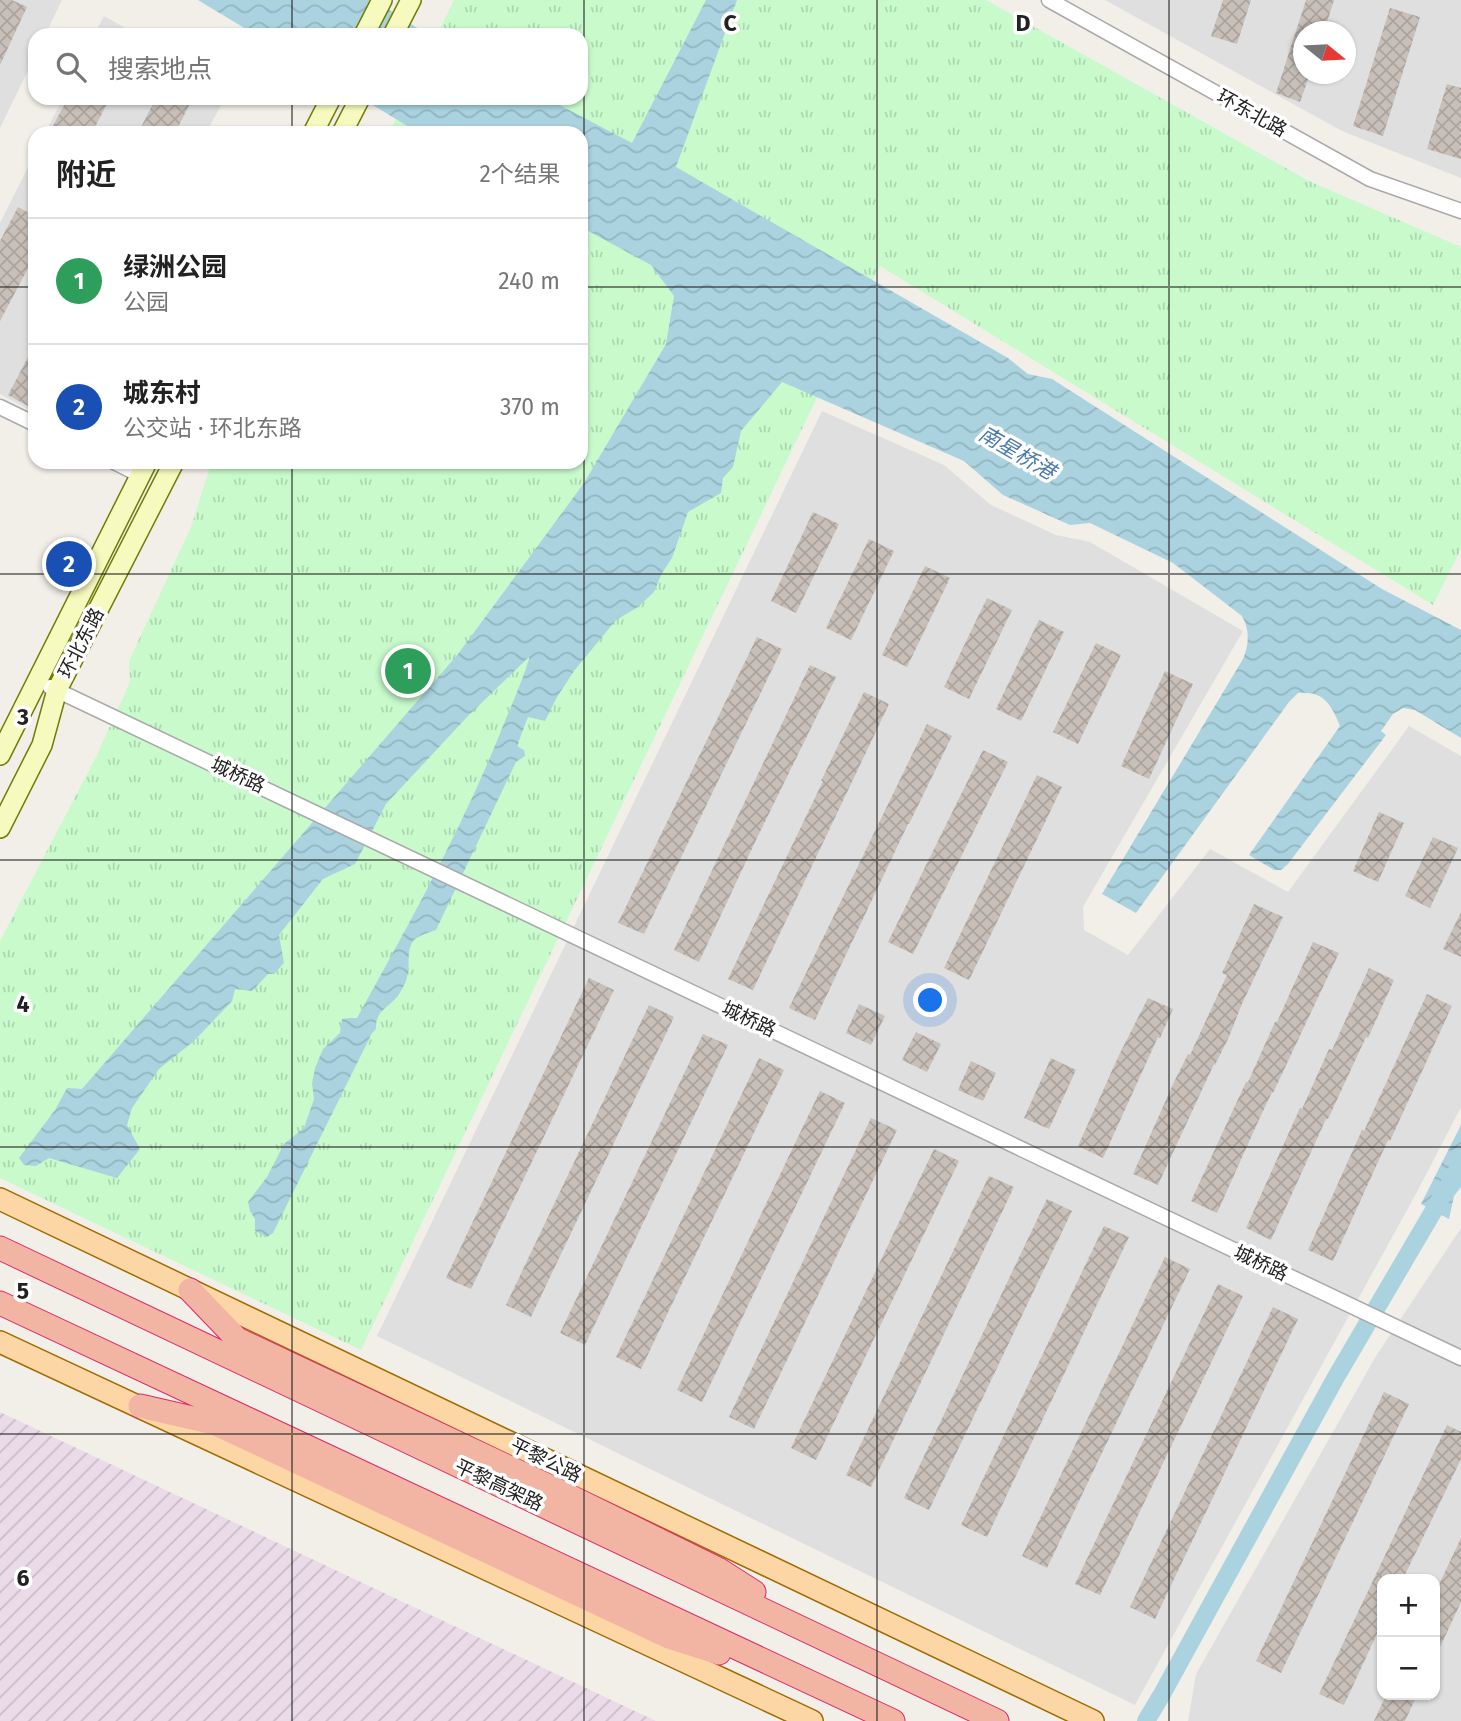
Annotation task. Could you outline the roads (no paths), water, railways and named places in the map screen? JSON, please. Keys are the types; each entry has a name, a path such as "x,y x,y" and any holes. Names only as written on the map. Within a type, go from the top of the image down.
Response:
{"highway":[{"name":"平黎高架路","path":"0,1248 997,1721"},
{"path":"190,1290 237,1339 718,1569 833,1643"},
{"path":"0,1303 892,1721"},
{"path":"140,1406 214,1423 668,1637 816,1685"}],"main road":[{"path":"368,28 382,0"},
{"path":"397,28 411,1"},
{"path":"317,126 328,105"},
{"path":"346,126 356,105"},
{"name":"环北东路","path":"0,755 144,469"},
{"name":"环北东路","path":"0,828 42,745 57,690 170,469"},
{"name":"平黎公路","path":"0,1199 1093,1721"},
{"path":"0,1342 812,1721"}],"street":[{"name":"环东北路","path":"1049,0 1370,179 1461,211"},
{"path":"0,407 28,421"},
{"name":"城桥路","path":"38,681 1461,1359"}],"water":[{"path":"198,0 374,0 417,28 244,28"},
{"name":"南星桥港","path":"706,0 737,0 676,167 1008,358 1028,374 1052,379 1382,589 1461,630 1461,738 1415,710 1403,708 1393,714 1381,731 1386,735 1288,864 1281,870 1274,870 1249,855 1340,726 1325,700 1314,694 1298,693 1136,913 1102,894 1243,659 1248,638 1242,616 1173,563 1090,523 1070,525 1003,495 964,461 782,382 741,431 733,467 723,478 721,493 688,512 672,558 654,592 638,607 616,620 574,671 545,721 528,717 517,746 524,750 525,756 516,762 436,930 420,936 412,943 404,985 397,997 377,1018 376,1029 273,1233 267,1237 255,1231 255,1219 248,1202 267,1177 284,1144 304,1128 314,1099 312,1083 315,1068 323,1049 340,1033 342,1019 357,1018 414,914 484,772 530,656 468,716 386,804 355,864 323,879 279,935 284,963 274,974 268,974 252,991 235,989 232,1001 194,1041 159,1069 132,1108 127,1125 140,1149 117,1178 49,1158 36,1166 24,1165 19,1158 55,1110 67,1088 82,1089 458,654 584,483 666,344 674,296 651,265 588,231 588,126 407,126 373,105 559,105 632,143"},
{"path":"1461,1125 1461,1187 1454,1196 1449,1219 1421,1204"}],"waterway":[{"path":"1146,1721 1336,1377 1461,1164"}],"place":[{"name":"城东村","path":"69,564"},
{"name":"绿洲公园","path":"408,671"}]}
